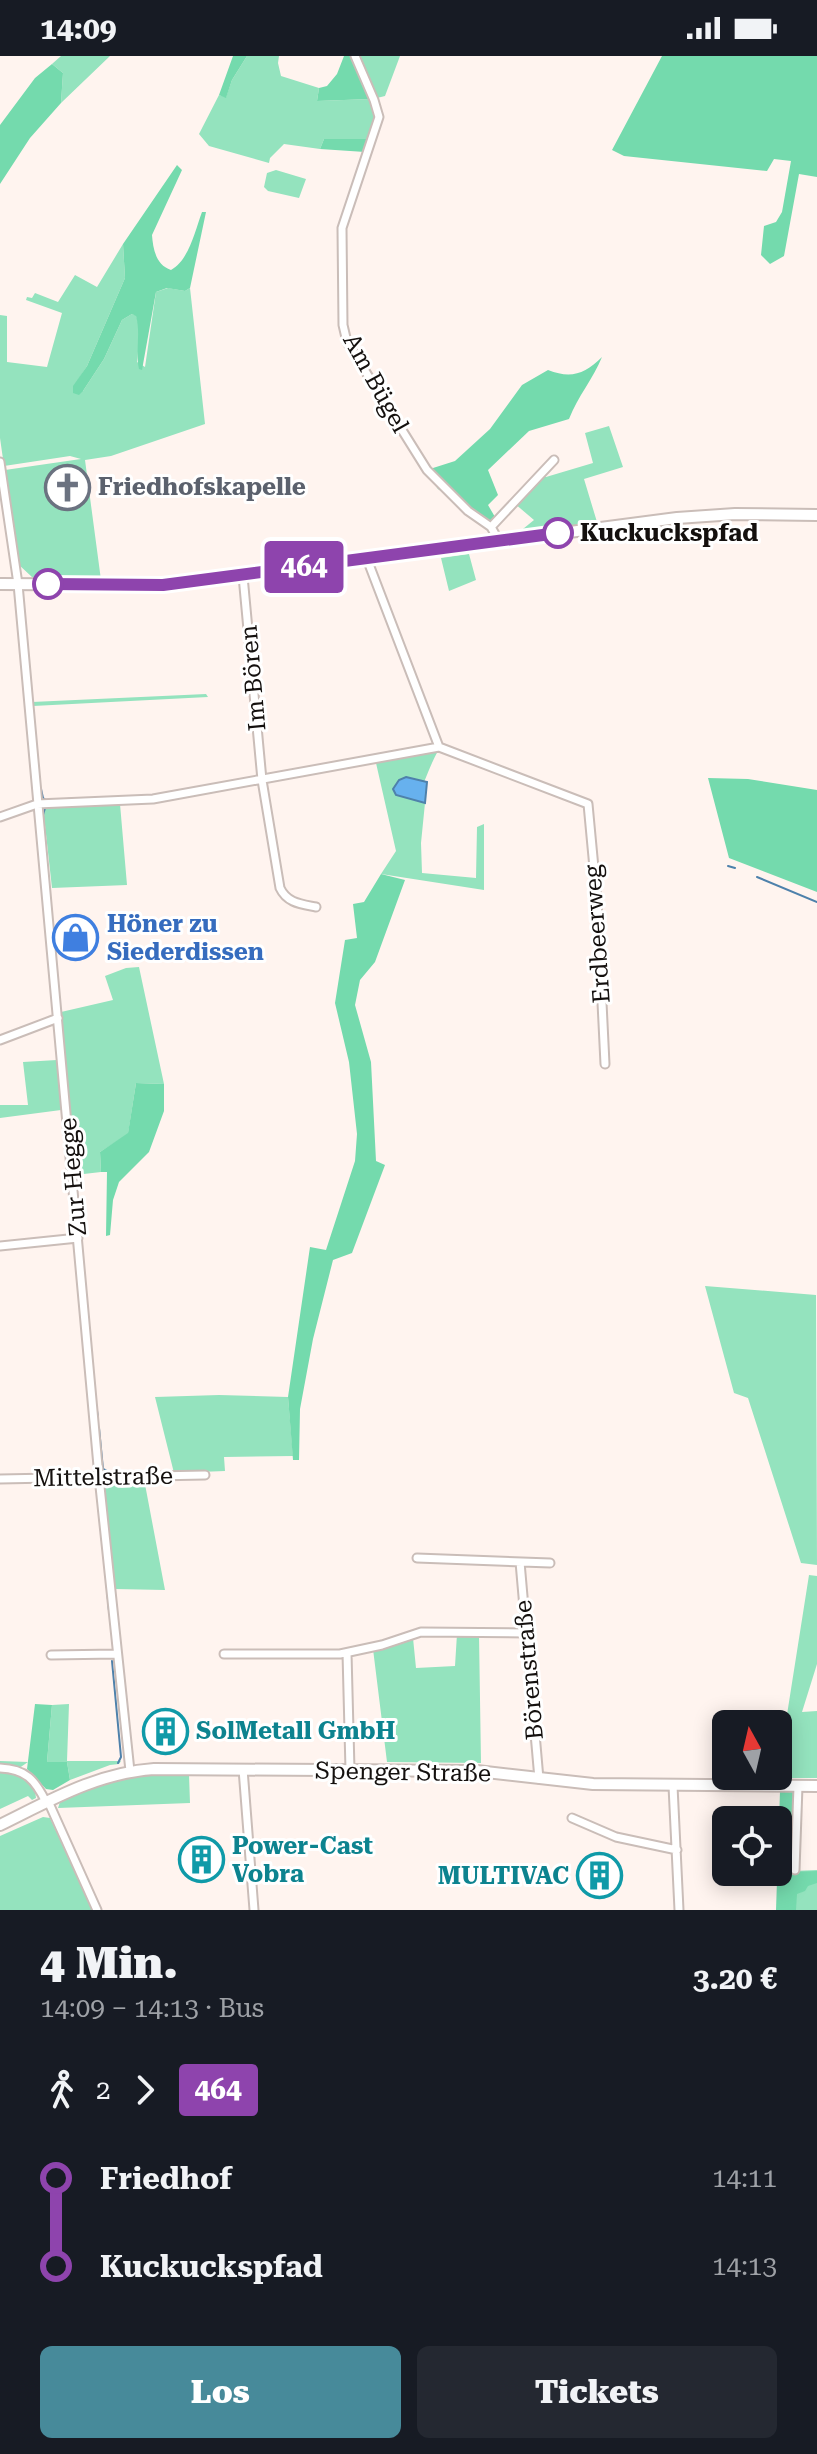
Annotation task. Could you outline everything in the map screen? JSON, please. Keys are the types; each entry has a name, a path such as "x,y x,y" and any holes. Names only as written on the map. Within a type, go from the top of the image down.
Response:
{"street":[{"name":"Am Bügel","path":"355,56 379,117 342,228 343,325 347,342 415,452 438,483 491,527 499,541"},
{"path":"491,527 554,460"},
{"name":"Zur Hegge","path":"0,462 18,584 99,1477 130,1771"},
{"path":"0,584 163,585 713,515 817,515"},
{"path":"0,817 37,804 153,799 439,747 367,559"},
{"name":"Im Bören","path":"243,576 262,780 280,888 292,902 316,907"},
{"name":"Erdbeerweg","path":"439,747 588,804 597,900 605,1064"},
{"path":"0,1040 58,1018"},
{"path":"0,1246 78,1238"},
{"name":"Mittelstraße","path":"0,1479 205,1475"},
{"path":"417,1558 550,1563"},
{"name":"Börenstraße","path":"520,1562 539,1779"},
{"path":"224,1654 347,1653 421,1632 526,1633"},
{"path":"347,1653 350,1770"},
{"path":"51,1655 116,1654"},
{"path":"0,1768 14,1768 31,1777 47,1801 97,1910"},
{"path":"243,1769 254,1910"},
{"name":"Spenger Straße","path":"0,1825 87,1782 130,1771 477,1771 593,1784 817,1786"},
{"path":"673,1786 679,1910"},
{"path":"795,1870 798,1786"},
{"path":"572,1818 616,1837 677,1850"}],"green space":[{"path":"61,56 110,56 61,103 63,73 52,64"},
{"path":"233,56 247,56 232,80 226,98 219,95"},
{"path":"247,56 279,56 281,76 319,88 317,101 371,99 376,122 370,139 324,139 320,149 284,144 269,163 209,146 199,134 219,95 226,97 232,80"},
{"path":"344,56 352,56 371,99 317,101 319,88 327,86 337,74"},
{"path":"358,56 400,56 385,96 377,98"},
{"path":"662,56 817,56 817,177 799,174 784,256 770,264 761,255 764,226 776,222 782,212 791,161 774,159 767,171 624,156 612,150"},
{"path":"52,64 63,73 61,103 30,138 0,184 0,125 35,78"},
{"path":"324,139 370,139 365,152 320,149"},
{"path":"177,165 182,170 152,240 159,260 171,270 187,252 202,212 206,212 190,288 185,291 167,288 156,292 142,370 138,362 136,316 132,314 122,320 104,359 83,391 79,395 73,393 73,386 87,366 125,278 123,244"},
{"path":"276,170 306,179 299,198 268,191 264,187 267,173"},
{"path":"123,244 125,278 87,366 76,383 83,391 104,359 122,320 132,314 136,315 140,329 137,362 145,367 156,292 168,288 185,291 190,288 205,424 111,456 85,460 101,580 32,577 18,564 5,470 81,459 70,456 4,466 0,438 0,315 7,316 7,362 47,367 62,313 26,300 27,297 32,298 35,293 58,302 75,275 97,287"},
{"path":"602,357 569,419 529,431 488,470 498,495 488,505 495,517 490,522 438,489 427,474 433,468 455,461 490,429 522,385 548,370 577,373"},
{"path":"609,426 623,467 584,479 597,522 518,533 534,520 514,503 540,474 546,477 593,463 585,433"},
{"path":"469,554 476,580 449,591 441,558"},
{"path":"206,694 208,697 33,706 32,702"},
{"path":"439,749 416,801 425,803 422,873 476,878 477,827 484,824 484,890 381,874 396,851 376,763"},
{"path":"708,778 748,779 817,790 817,892 729,858"},
{"path":"120,804 127,885 52,888 43,807"},
{"path":"381,874 405,880 375,962 360,980 355,1005 371,1062 376,1161 385,1165 352,1253 333,1260 313,1339 300,1409 299,1460 293,1460 288,1397 310,1247 326,1250 355,1161 357,1134 349,1062 335,1003 345,940 357,938 353,904 364,902"},
{"path":"139,967 164,1084 136,1083 128,1134 100,1152 101,1172 75,1175 61,1012 113,1000 105,976"},
{"path":"57,1060 61,1110 0,1118 0,1105 28,1105 23,1062"},
{"path":"136,1083 164,1084 164,1111 149,1152 119,1182 113,1200 110,1235 106,1236 107,1172 101,1172 100,1152 128,1133"},
{"path":"705,1286 816,1295 817,1565 801,1563 748,1398 734,1393"},
{"path":"155,1397 288,1397 293,1456 224,1457 225,1471 174,1473"},
{"path":"144,1479 165,1590 115,1589 105,1487 107,1480"},
{"path":"809,1575 817,1576 817,1664 802,1712 817,1711 817,1778 792,1778 792,1710 788,1710"},
{"path":"457,1634 479,1635 481,1763 387,1762 373,1649 413,1638 416,1668 455,1666"},
{"path":"35,1704 52,1705 47,1762 67,1762 70,1780 53,1790 46,1789 27,1769"},
{"path":"69,1704 67,1761 121,1761 119,1764 70,1780 67,1762 47,1762 52,1705"},
{"path":"0,1761 28,1762 12,1773 29,1782 36,1798 32,1800 28,1796 0,1809"},
{"path":"189,1774 190,1803 58,1808 61,1799 108,1782 139,1776"},
{"path":"797,1790 793,1872 817,1871 817,1883 797,1894 796,1910 776,1910 777,1886 792,1886 792,1806 779,1806 780,1791"},
{"path":"43,1817 50,1818 93,1910 0,1910 0,1836"},
{"path":"817,1870 817,1910 792,1910 793,1871"}],"water":[{"path":"406,777 427,782 425,803 396,795 393,789 399,780"}],"waterway":[{"path":"41,789 46,800 87,798"},
{"path":"45,808 49,886"},
{"path":"728,866 735,868"},
{"path":"757,877 817,902"},
{"path":"52,999 53,1008"},
{"path":"96,1405 98,1417"},
{"path":"99,1428 103,1469 111,1473"},
{"path":"106,1483 111,1557"},
{"path":"96,1484 104,1560"},
{"path":"105,1567 109,1611"},
{"path":"112,1661 121,1757 118,1763"}],"bus line":[{"name":"464","path":"48,584 163,585 558,533"}],"place":[{"name":"Friedhofskapelle","path":"67,487"},
{"name":"Kuckuckspfad","path":"558,533"},
{"name":"Höner zu Siederdissen","path":"76,938"},
{"name":"SolMetall GmbH","path":"165,1731"},
{"name":"Power-Cast Vobra","path":"201,1860"},
{"name":"MULTIVAC","path":"600,1876"}]}
